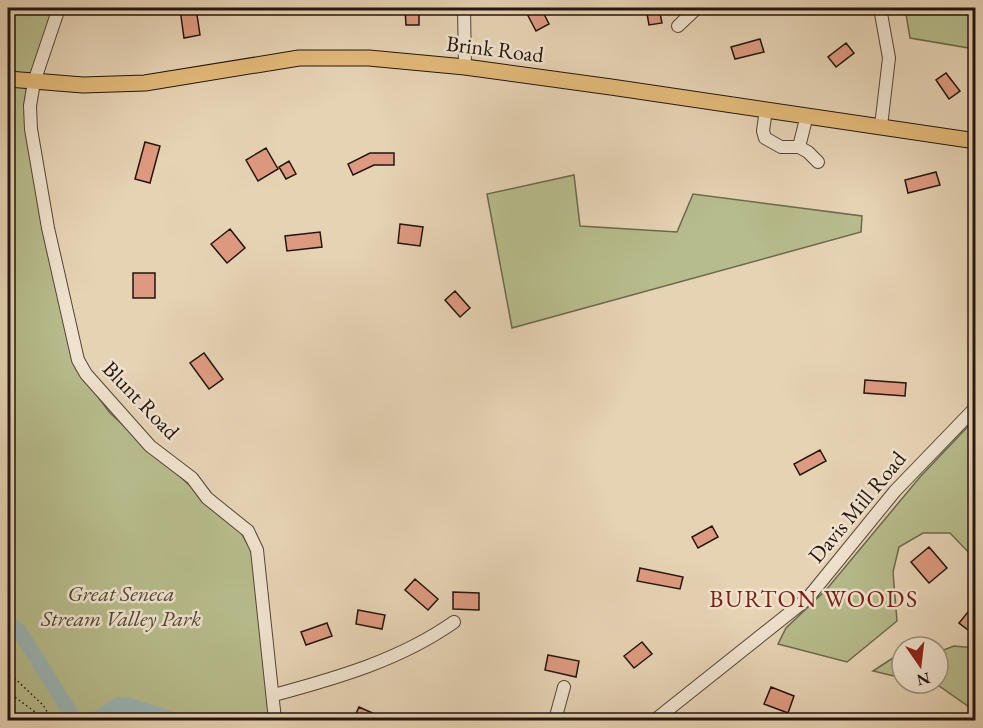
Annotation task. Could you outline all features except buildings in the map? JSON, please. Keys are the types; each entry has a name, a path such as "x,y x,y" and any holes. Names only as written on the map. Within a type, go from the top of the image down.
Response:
{"main road":[{"name":"Brink Road","path":"8,79 83,85 146,83 298,58 369,58 465,67 975,141"}],"street":[{"name":"Blunt Road","path":"59,8 34,82 30,106 31,129 48,228 78,360 86,374 150,446 192,478 207,498 248,531 257,550 275,720"},
{"path":"464,8 465,67"},
{"path":"678,26 697,8"},
{"path":"880,8 889,58 881,126"},
{"path":"766,109 763,131 769,143 781,147 799,147 818,162"},
{"path":"799,147 807,115"},
{"name":"Davis Mill Road","path":"655,720 807,599 895,491 975,407"},
{"path":"274,696 332,680 395,656 429,640 454,622"},
{"path":"555,720 564,687"}],"path":[{"path":"8,672 31,692 52,720"},
{"path":"8,692 46,720"}],"green space":[{"name":"Great Seneca Stream Valley Park","path":"8,8 53,8 27,87 24,105 75,366 110,413 240,531 252,552 273,720 8,720"},
{"path":"905,8 975,8 975,49 910,38"},
{"path":"574,175 580,226 677,232 693,194 862,216 861,232 512,328 487,194"},
{"path":"975,419 975,559 950,533 923,533 899,547 893,572 897,621 847,662 778,644 786,628 826,590 920,477"},
{"path":"950,648 975,648 975,711 950,694"},
{"path":"890,660 890,675 873,671"}],"waterway":[{"path":"8,622 20,632 75,720"},
{"path":"95,720 118,705 127,705 174,720"}],"district":[{"name":"BURTON WOODS","path":"814,598"}]}
